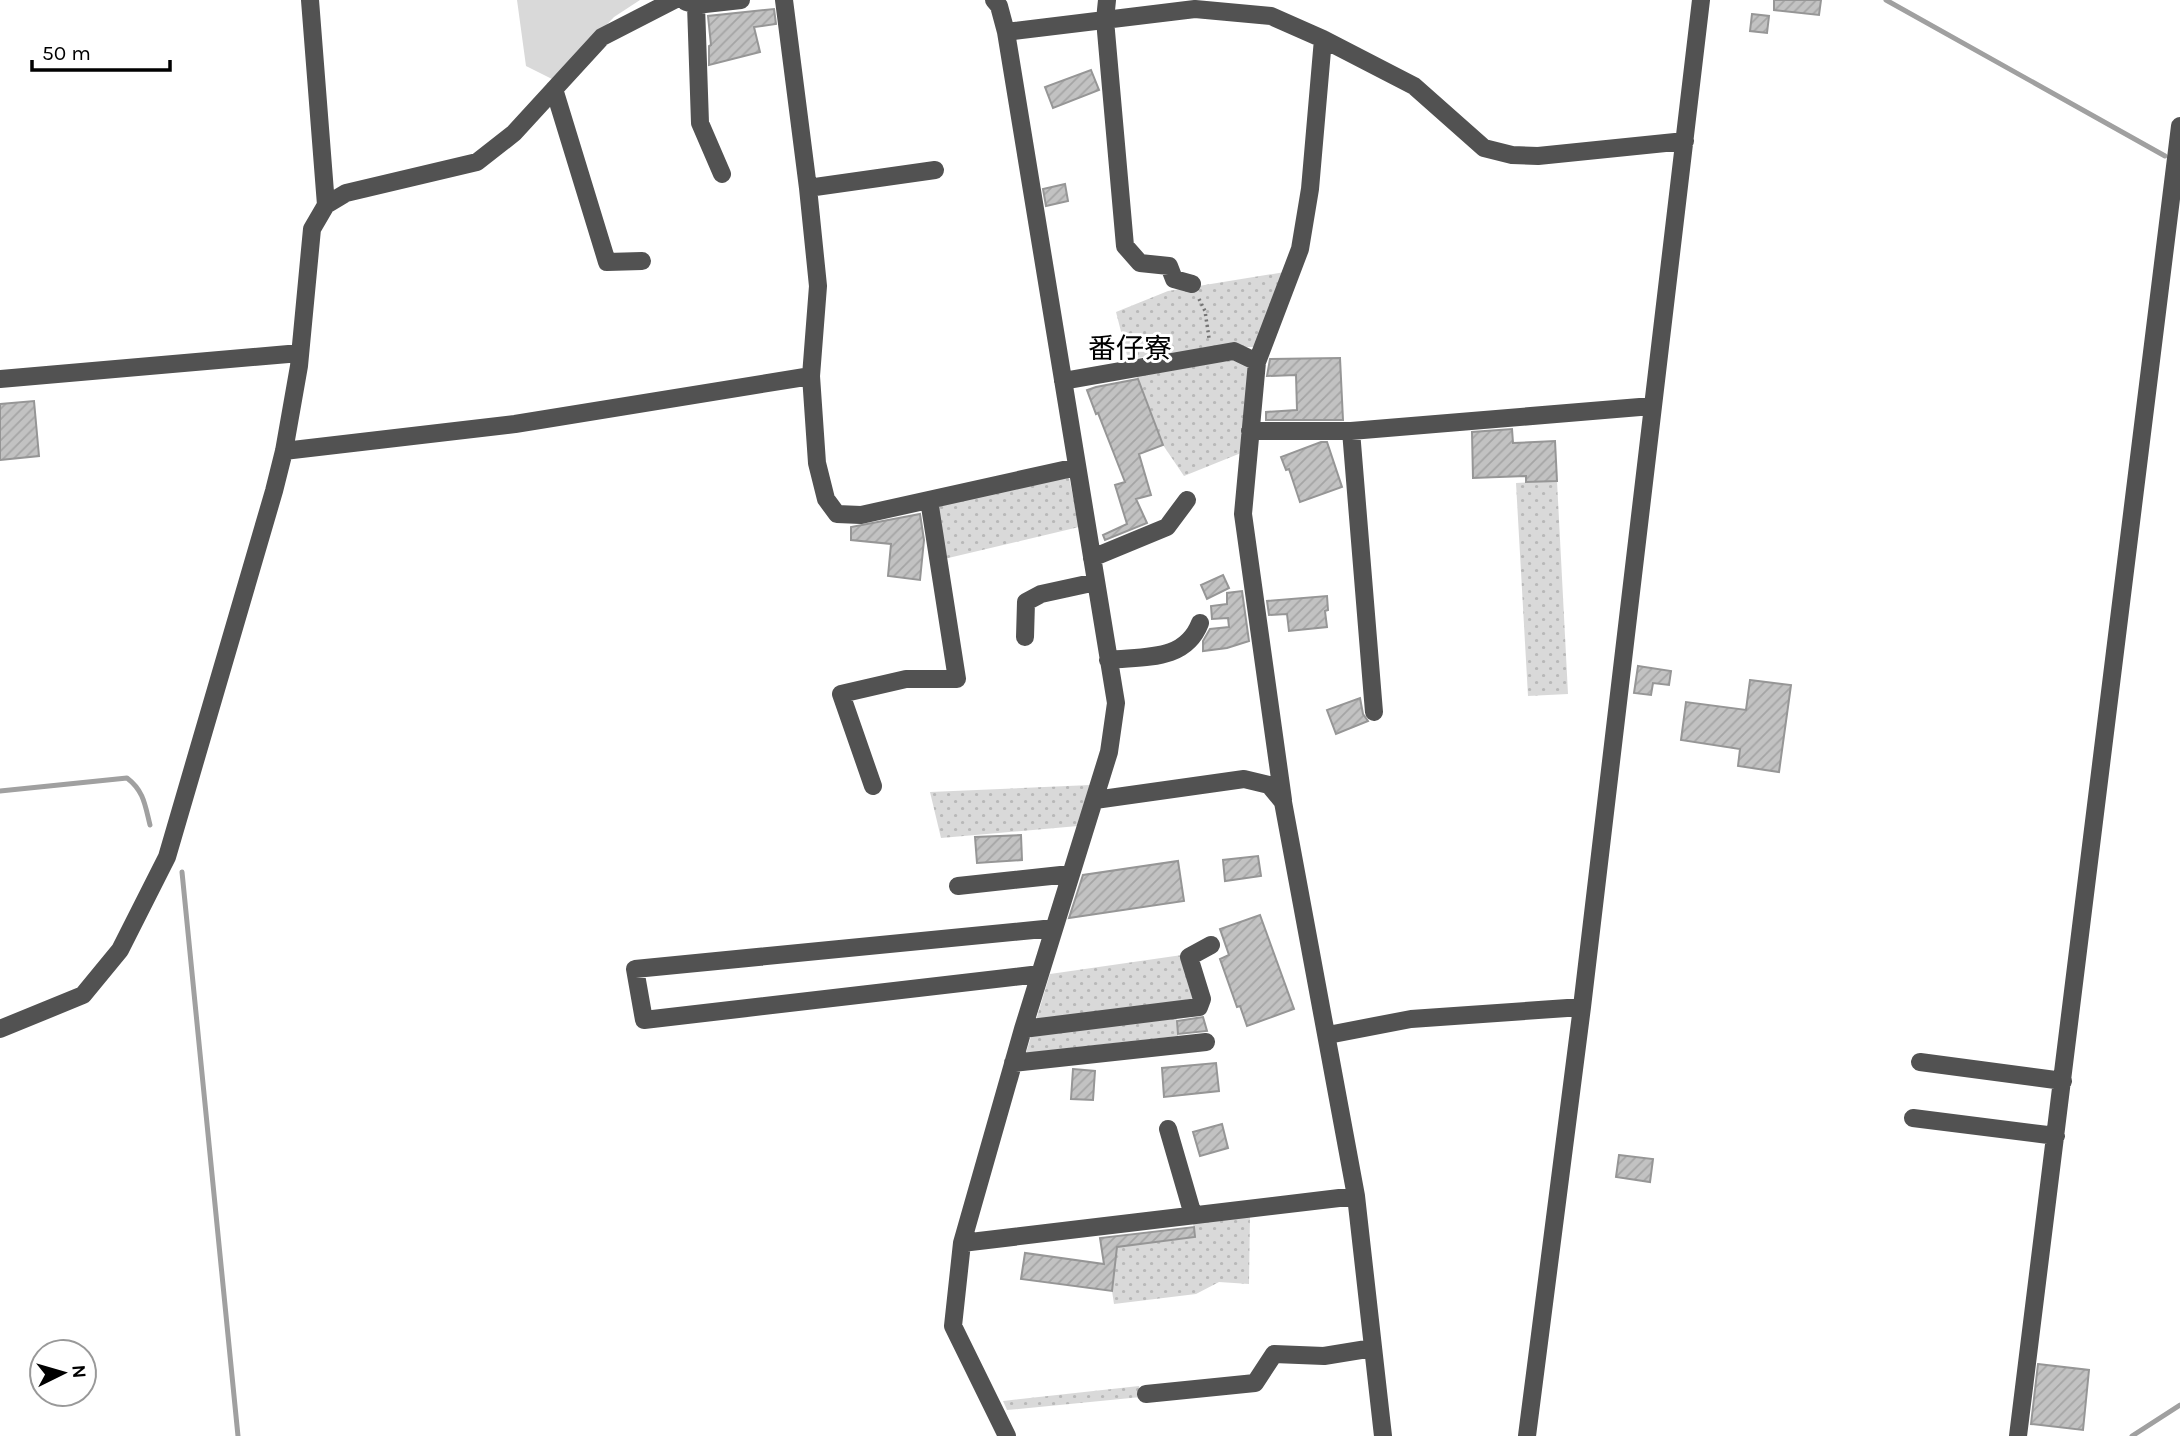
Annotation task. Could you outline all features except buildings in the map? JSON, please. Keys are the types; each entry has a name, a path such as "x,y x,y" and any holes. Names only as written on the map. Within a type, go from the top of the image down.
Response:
{"street":[{"path":"310,0 326,205"},
{"path":"0,1029 83,995 120,950 167,857 284,451 300,353 312,229 326,205 346,193 477,162 514,133 602,37 674,0"},
{"path":"722,174 700,123 688,2 741,0"},
{"path":"784,0 818,286 811,376 817,463 826,499 837,514 861,515 1077,467"},
{"path":"994,0 999,6 1006,32 1115,703 1109,752 1023,1029 962,1243 953,1326 1006,1436"},
{"path":"1107,0 1105,20 1125,246 1140,262 1169,266 1174,279 1192,284"},
{"path":"1527,1436 1582,1007 1701,0"},
{"path":"1006,32 1195,9 1271,16 1323,39 1414,86 1484,148 1512,155 1538,156 1685,141"},
{"path":"1323,39 1310,189 1300,249 1256,362 1243,514 1283,802 1356,1196 1383,1436"},
{"path":"554,89 607,262 642,261"},
{"path":"2018,1436 2180,127"},
{"path":"808,188 935,170"},
{"path":"1063,381 1234,351 1256,362"},
{"path":"0,379 300,353"},
{"path":"284,451 515,424 811,376"},
{"path":"1250,431 1351,431 1652,406"},
{"path":"1351,431 1374,712"},
{"path":"873,786 841,694 906,679 957,678 929,500"},
{"path":"1092,558 1167,527 1187,500"},
{"path":"1025,637 1026,602 1041,594 1096,582"},
{"path":"1108,660 1170,654 1183,648 1196,635 1200,623"},
{"path":"1095,800 1244,779 1269,785 1283,802"},
{"path":"958,886 1070,874"},
{"path":"1040,974 644,1020 635,969 1054,928"},
{"path":"1023,1029 1199,1007 1202,999 1189,957 1211,945"},
{"path":"1328,1035 1411,1019 1582,1007"},
{"path":"1013,1063 1206,1042"},
{"path":"1920,1062 2063,1081"},
{"path":"1913,1118 2056,1136"},
{"path":"1168,1129 1193,1215"},
{"path":"962,1243 1356,1196"},
{"path":"1146,1394 1255,1383 1274,1354 1324,1356 1373,1348"}],"path":[{"path":"1192,284 1205,311 1211,355"}],"shaded area":[{"path":"517,0 640,0 614,17 554,80 526,66"},
{"path":"1285,272 1257,347 1232,347 1128,359 1116,312 1168,291"},
{"path":"1243,359 1249,369 1241,453 1184,476 1163,445 1135,373"},
{"path":"1069,477 1079,527 944,559 934,505"},
{"path":"1557,481 1568,694 1528,696 1516,483"},
{"path":"1090,785 1078,826 941,838 930,792"},
{"path":"1182,955 1196,998 1175,1002 1178,1036 1026,1053 1050,974"},
{"path":"1250,1216 1249,1284 1219,1282 1196,1294 1114,1304 1112,1291 1117,1247 1195,1237 1193,1223"},
{"path":"1139,1386 1141,1397 1007,1410 1003,1401"}],"waterway":[{"path":"1886,0 2165,156"},
{"path":"0,791 127,778 140,793 150,825"},
{"path":"182,872 238,1436"},
{"path":"2132,1436 2180,1405"}],"district":[{"name":"番仔寮","path":"1130,348"}]}
